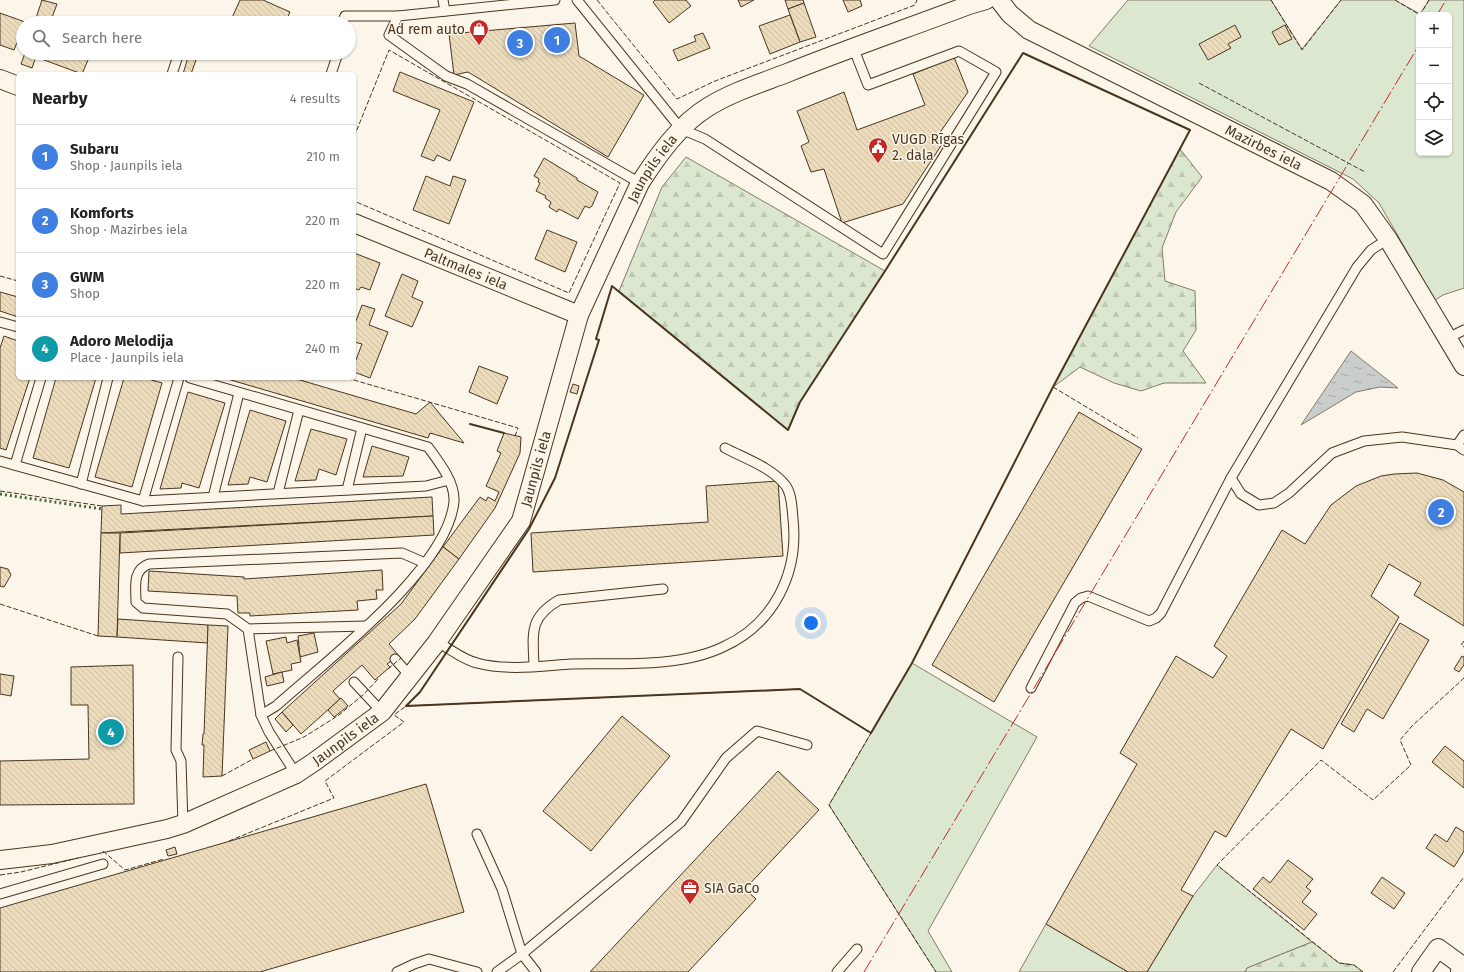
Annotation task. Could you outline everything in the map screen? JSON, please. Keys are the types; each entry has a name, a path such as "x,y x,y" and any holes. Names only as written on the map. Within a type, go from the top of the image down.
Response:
{"street":[{"name":"Jaunpils iela","path":"0,860 52,854 167,829 183,824 296,774 382,712 437,642 521,521 578,315 640,183 651,165 681,129 708,107 734,94 853,47 986,0"},
{"name":"Mazirbes iela","path":"999,0 1010,14 1029,30 1331,181 1363,204 1388,240 1464,366"},
{"path":"0,79 16,85"},
{"name":"Paltmales iela","path":"356,224 578,315"},
{"path":"1421,972 1438,948 1464,968 1462,972"}],"lane":[{"path":"443,0 445,11"},
{"path":"344,16 398,16 555,0"},
{"path":"577,0 681,129 705,139 883,254 996,72 959,51 868,84 853,47"},
{"path":"398,16 389,36 446,76 467,84 640,183"},
{"path":"173,72 177,60"},
{"path":"332,72 336,60"},
{"path":"1031,688 1075,603 1081,598 1088,596 1149,621 1156,618 1161,613 1231,478 1357,267 1371,250 1388,240"},
{"path":"0,322 16,326"},
{"path":"1448,338 1464,330"},
{"path":"15,465 40,380"},
{"path":"81,484 107,380"},
{"path":"143,501 178,380"},
{"path":"197,380 428,447 449,480 454,500 451,518 440,543 396,600 276,706 261,715"},
{"path":"213,497 239,392"},
{"path":"278,494 299,410"},
{"path":"347,490 362,428"},
{"path":"1231,478 1241,494 1259,505 1274,503 1289,493 1332,453 1364,441 1402,437 1460,447 1464,435"},
{"path":"437,642 476,663 497,666 534,666 667,661 699,657 744,636 765,618 785,586 795,542 792,506 787,488 781,480 773,474 725,448"},
{"path":"0,461 143,501 426,486 449,480"},
{"path":"366,626 248,629 227,614 143,608 136,602 137,573 141,566 149,564 402,553 425,563"},
{"path":"534,666 533,630 540,615 549,606 560,600 663,589"},
{"path":"248,629 261,715 269,732 296,774"},
{"path":"178,657 176,750 180,762 183,824"},
{"path":"395,659 410,676"},
{"path":"354,682 382,712"},
{"path":"497,972 522,954 681,822 726,758 757,731 807,745"},
{"path":"477,834 502,890 522,954 536,972"},
{"path":"0,894 103,864"},
{"path":"837,972 857,949"},
{"path":"397,972 429,959 477,972"}],"green space":[{"path":"1128,0 1271,0 1302,49 1341,0 1395,0 1416,12 1416,156 1452,156 1452,12 1421,12 1429,0 1464,0 1464,288 1443,295 1435,300 1379,203 1353,179 1089,46"},
{"path":"1180,149 1202,177 1176,212 1162,248 1165,281 1195,291 1196,330 1183,351 1206,383 1164,383 1141,391 1114,383 1080,367 1053,387"},
{"path":"686,157 885,271 800,402 788,430 619,291 662,187"},
{"path":"912,663 1037,737 928,931 952,972 936,972 829,805"},
{"path":"1217,865 1312,942 1247,968 1245,972 1147,972 1193,896"},
{"path":"1046,924 1128,972 1019,972"},
{"path":"1312,942 1339,963 1354,965 1363,972 1245,972 1247,968"}],"water":[{"path":"1351,351 1398,388 1380,387 1356,392 1301,425"}],"building":[{"path":"42,0 57,4 53,16 37,16"},
{"path":"240,0 263,0 290,12 288,16 233,16"},
{"path":"655,0 686,0 691,6 669,23 653,2"},
{"path":"738,0 754,0 741,7"},
{"path":"785,0 803,0 804,3 788,9"},
{"path":"843,0 860,0 862,6 848,12"},
{"path":"804,3 816,37 800,42 788,9"},
{"path":"0,13 16,19 16,45 14,50 0,45"},
{"path":"790,15 800,42 770,54 759,26"},
{"path":"575,23 579,56 644,95 608,157 468,72 454,75 449,34"},
{"path":"1235,25 1241,37 1228,44 1231,48 1208,60 1199,44"},
{"path":"1285,25 1292,39 1279,45 1272,32"},
{"path":"703,33 710,48 678,61 673,50 696,41 694,36"},
{"path":"954,57 968,92 939,134 940,140 946,138 903,204 842,223 824,169 811,172 801,146 809,142 797,111 844,92 857,130 925,105 913,74"},
{"path":"22,60 35,60 32,68 21,64"},
{"path":"44,60 88,60 83,72 77,72"},
{"path":"187,60 196,60 192,72 184,72"},
{"path":"400,72 474,102 450,161 437,155 434,161 421,156 440,110 393,91"},
{"path":"544,158 598,192 592,206 589,208 585,206 578,219 559,209 557,212 549,207 551,202 545,198 546,196 536,191 540,183 538,182 539,179 534,176"},
{"path":"426,176 450,186 453,176 466,180 449,224 413,210"},
{"path":"547,230 577,242 565,272 535,259"},
{"path":"356,254 380,263 370,290 361,287 359,290 356,289"},
{"path":"402,274 418,281 412,297 423,302 412,327 385,316"},
{"path":"0,292 16,296 16,316 0,311"},
{"path":"362,305 375,309 369,325 388,332 370,378 356,373 356,360 362,344 356,342 356,321"},
{"path":"4,336 16,340 16,380 29,380 6,450 0,448 0,348"},
{"path":"479,366 508,377 497,404 469,392"},
{"path":"55,380 95,380 69,468 33,458"},
{"path":"123,380 152,380 162,383 132,487 95,477"},
{"path":"231,380 300,380 416,414 430,402 464,443 430,433 428,438"},
{"path":"573,384 579,386 577,394 570,392"},
{"path":"188,392 225,403 199,488 182,483 181,488 160,489"},
{"path":"250,410 286,421 267,482 250,477 248,484 228,485"},
{"path":"1079,412 1142,449 994,702 932,665"},
{"path":"311,429 347,439 336,475 319,469 316,480 295,481"},
{"path":"504,433 521,437 520,453 495,508 459,559 443,547 480,497 486,501 488,497 495,501 499,492 486,486 501,453 497,451"},
{"path":"372,446 409,457 403,476 363,477"},
{"path":"1417,473 1443,480 1464,492 1464,626 1414,595 1421,583 1389,564 1371,596 1399,617 1323,749 1291,729 1226,837 1215,831 1181,890 1193,896 1147,972 1128,972 1046,924 1137,764 1120,753 1176,656 1213,678 1227,656 1214,646 1282,530 1305,544 1331,505 1356,486 1381,476"},
{"path":"778,481 783,556 533,572 531,533 708,522 706,486"},
{"path":"432,497 433,516 101,533 102,506 121,505 121,514"},
{"path":"433,516 434,535 120,553 120,533"},
{"path":"101,533 120,533 117,637 98,636"},
{"path":"443,547 459,559 415,619 389,644 399,656 387,664 390,667 375,680 362,665 333,691 340,699 301,734 282,712 401,604"},
{"path":"0,567 8,569 11,575 4,587 0,586"},
{"path":"382,570 383,590 376,590 377,599 357,601 358,610 250,616 250,613 238,613 237,596 148,591 149,571 244,577 244,579"},
{"path":"118,619 208,625 208,643 117,637"},
{"path":"1400,623 1429,640 1383,719 1367,709 1354,732 1341,724"},
{"path":"208,625 228,626 222,776 203,777 204,745 202,745 204,734"},
{"path":"314,633 318,652 300,657 298,636"},
{"path":"286,637 287,643 297,640 301,662 291,664 292,670 273,674 266,641"},
{"path":"1462,656 1464,657 1464,665 1459,672 1454,669"},
{"path":"133,665 134,804 0,805 0,761 89,759 88,705 71,705 71,667"},
{"path":"282,672 284,682 267,686 265,677"},
{"path":"0,674 14,676 11,696 0,694"},
{"path":"341,698 348,706 334,717 328,710"},
{"path":"282,712 293,725 286,732 275,719"},
{"path":"622,716 670,756 591,851 543,811"},
{"path":"266,742 270,751 253,759 249,750"},
{"path":"1445,746 1464,761 1464,788 1432,762"},
{"path":"778,771 819,810 745,889 756,899 688,972 590,972"},
{"path":"426,784 464,912 260,972 0,972 0,908"},
{"path":"1456,827 1464,832 1464,851 1454,867 1426,848 1435,834 1447,842"},
{"path":"175,847 177,854 168,856 166,850"},
{"path":"1288,860 1313,879 1306,887 1311,891 1302,902 1317,914 1304,930 1253,889 1263,877 1270,883"},
{"path":"1382,877 1405,893 1394,909 1371,893"}],"hedge":[{"path":"0,494 102,509"}],"fence":[{"path":"597,0 677,99 715,81 915,5 917,0"},
{"path":"1271,0 1302,50 1341,0"},
{"path":"1395,0 1420,15 1429,0"},
{"path":"356,132 389,50 620,183 569,293 356,202"},
{"path":"1199,83 1365,172"},
{"path":"0,276 16,280"},
{"path":"354,380 518,428 515,436"},
{"path":"1053,387 1138,438"},
{"path":"0,491 102,506"},
{"path":"0,604 98,636"},
{"path":"1464,641 1461,645 1464,647"},
{"path":"388,669 401,658 399,656"},
{"path":"1363,972 1354,965 1339,963 1217,865 1321,760 1373,800 1411,765 1400,740 1412,726 1464,678"},
{"path":"270,751 304,737 339,715 364,694 378,679"},
{"path":"229,841 334,798 325,781 404,722 394,715 406,706 800,689 871,733 829,805 936,972"},
{"path":"222,776 253,759"},
{"path":"103,851 125,870 164,859"},
{"path":"0,875 21,872 78,858"},
{"path":"1393,972 1464,877"}],"wall":[{"path":"1023,53 1190,130 1053,387 912,663 871,733 800,689 406,706 420,692 529,529 555,478 599,340 596,339 612,286 788,430 800,402 1023,53"},
{"path":"470,424 504,433"}],"power":[{"path":"1439,12 1446,0"},
{"path":"864,972 1417,48"}],"place":[{"name":"Subaru","path":"557,40"},
{"name":"GWM","path":"520,43"},
{"name":"Ad rem auto","path":"479,46"},
{"name":"VUGD Rīgas 2. daļa","path":"878,164"},
{"name":"Komforts","path":"1441,512"},
{"name":"Adoro Melodija","path":"111,732"},
{"name":"SIA GaCo","path":"690,905"}]}
